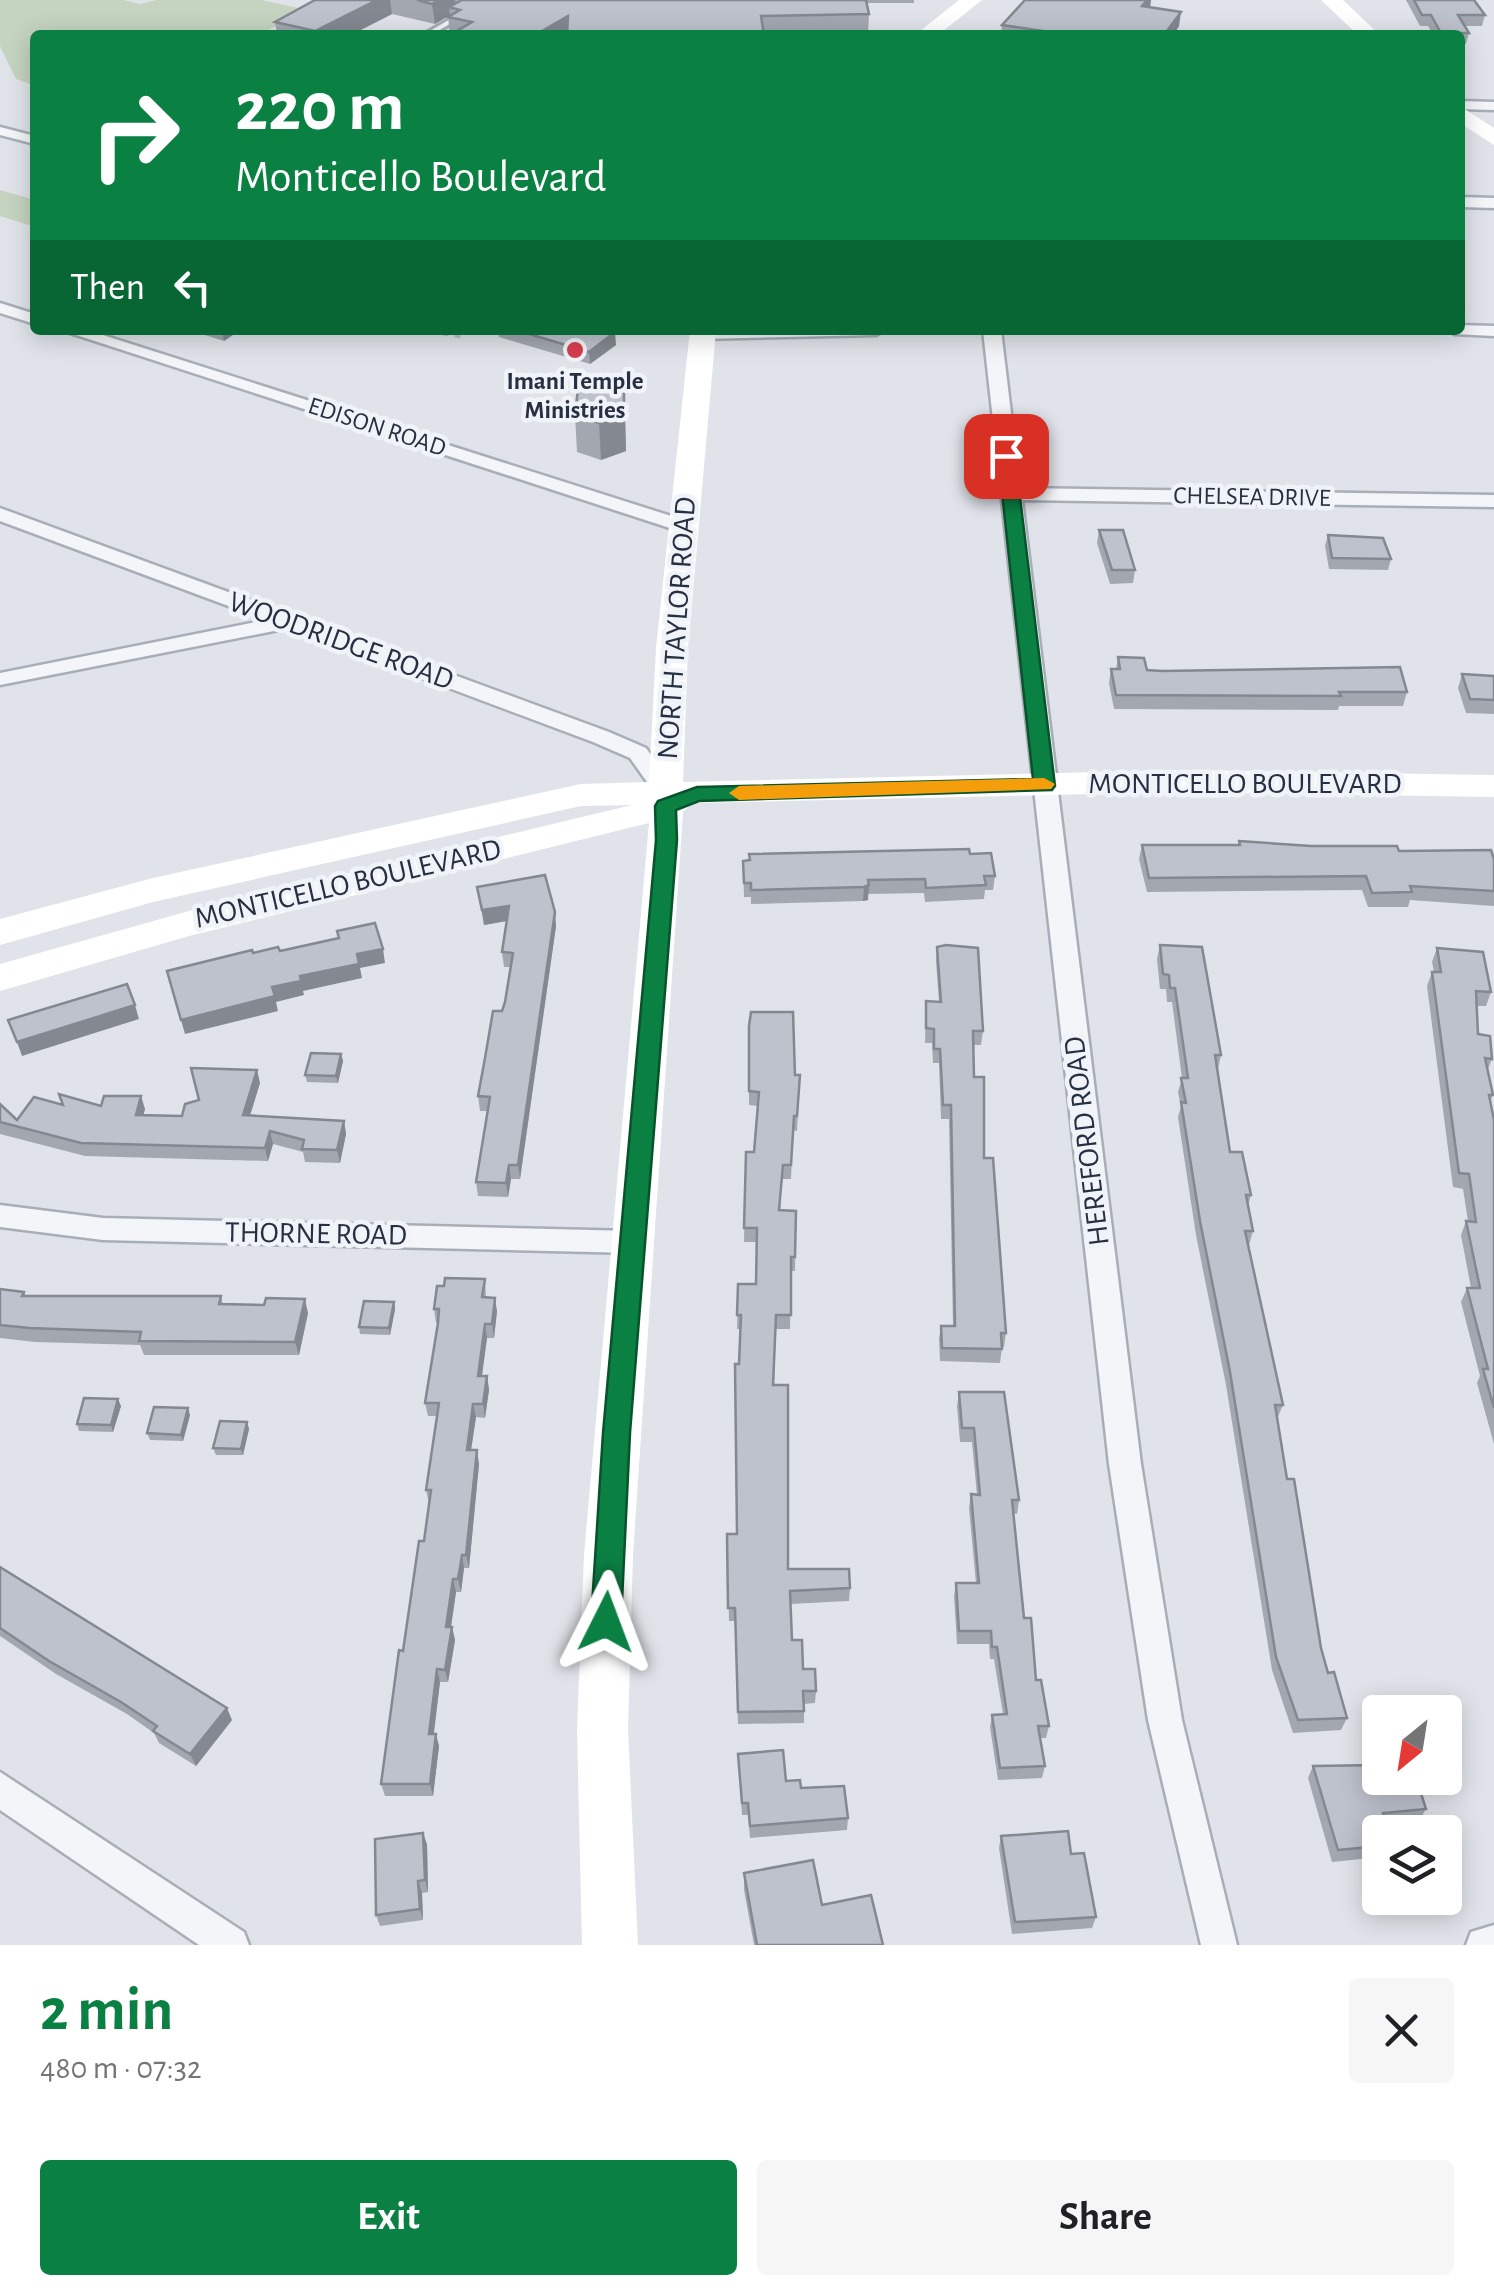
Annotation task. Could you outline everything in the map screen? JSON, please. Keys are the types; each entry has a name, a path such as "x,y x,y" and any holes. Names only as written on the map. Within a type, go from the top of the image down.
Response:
{"street":[{"path":"931,30 972,0"},
{"path":"1331,0 1364,30"},
{"path":"1465,109 1494,106"},
{"path":"1465,113 1494,138"},
{"path":"0,131 30,139"},
{"path":"1465,202 1494,203"},
{"path":"0,308 30,317"},
{"path":"1465,330 1494,331"},
{"name":"EDISON ROAD","path":"86,335 684,526"},
{"name":"NORTH TAYLOR ROAD","path":"610,1945 603,1805 604,1659 666,840 676,797 684,526 702,335"},
{"name":"HEREFORD ROAD","path":"993,335 1125,1464 1165,1720 1219,1945"},
{"name":"CHELSEA DRIVE","path":"1011,494 1494,501"},
{"name":"WOODRIDGE ROAD","path":"0,514 602,736 638,753 676,797"},
{"path":"0,679 289,622"},
{"name":"MONTICELLO BOULEVARD","path":"0,932 134,895 580,795 676,797 1292,780 1494,786"},
{"name":"MONTICELLO BOULEVARD","path":"0,978 150,931 447,864 676,797"},
{"name":"THORNE ROAD","path":"0,1216 103,1230 633,1242"},
{"path":"0,1789 232,1945"},
{"path":"1484,1945 1494,1943"}],"lane":[{"path":"431,30 488,0"},
{"path":"457,6 471,9"}],"path":[{"path":"452,335 465,337"}],"green space":[{"path":"0,0 124,0 140,4 156,0 261,0 308,10 268,30 30,30 30,84 16,79 0,46"},
{"path":"0,190 30,199 30,225 0,216"}],"building":[{"path":"315,0 377,0 317,30 275,22"},
{"path":"462,0 866,0 869,14 761,16 763,30 567,30 568,16 544,30 458,30 472,22 448,17 460,10 449,7"},
{"path":"1025,0 1147,0 1142,6 1181,12 1168,30 1036,30 1002,25"},
{"path":"1414,0 1474,0 1485,15 1458,15 1469,33 1465,33 1439,30 1431,15 1422,15"},
{"path":"533,335 611,335 589,352"},
{"path":"624,379 624,414 599,423 575,415 579,380"},
{"path":"1099,530 1123,530 1135,570 1112,570"},
{"path":"1328,535 1383,538 1391,559 1332,558"},
{"path":"1118,657 1144,658 1147,670 1162,671 1400,667 1407,692 1339,692 1341,696 1116,695 1111,669 1120,669"},
{"path":"1462,674 1494,676 1494,700 1470,699"},
{"path":"1239,841 1397,846 1399,851 1491,850 1494,891 1410,886 1412,892 1372,893 1366,876 1149,878 1142,845 1240,845"},
{"path":"969,849 970,854 991,853 995,876 984,876 986,885 926,888 925,879 868,880 869,885 864,887 751,890 751,883 744,883 743,861 750,860 749,854"},
{"path":"545,875 555,912 518,1165 509,1165 506,1183 476,1182 490,1097 478,1096 493,1011 502,1011 513,953 502,952 509,906 482,910 477,887"},
{"path":"375,923 383,949 357,954 359,964 300,976 301,981 272,987 275,996 181,1020 167,971 252,950 253,953 278,947 280,951 339,938 337,931"},
{"path":"1160,945 1202,947 1221,1055 1215,1055 1230,1152 1242,1152 1251,1195 1246,1195 1253,1231 1245,1231 1283,1405 1275,1405 1287,1479 1294,1479 1321,1648 1328,1673 1334,1672 1347,1718 1298,1720 1276,1657 1181,1102 1186,1103 1181,1078 1188,1078 1175,988 1170,988 1169,975 1163,974"},
{"path":"937,947 978,948 983,1031 973,1031 974,1077 984,1077 984,1158 993,1158 1006,1333 1001,1333 1002,1349 942,1348 941,1326 955,1326 951,1105 943,1105 940,1049 934,1049 934,1029 926,1028 926,1001 941,1002"},
{"path":"1437,948 1483,952 1491,992 1476,991 1478,1034 1490,1036 1492,1059 1485,1058 1494,1120 1494,1408 1467,1288 1480,1288 1466,1221 1476,1222 1469,1174 1459,1173 1432,972 1441,972"},
{"path":"127,984 135,1005 17,1042 8,1020"},
{"path":"751,1012 793,1012 795,1075 800,1075 791,1165 783,1165 779,1210 796,1211 791,1315 776,1315 773,1385 788,1385 788,1569 849,1569 850,1588 790,1591 792,1640 802,1640 803,1669 815,1669 816,1691 803,1691 804,1711 738,1712 735,1608 728,1608 727,1534 737,1534 735,1364 739,1364 741,1315 737,1315 738,1284 756,1284 757,1228 744,1228 746,1152 754,1152 759,1092 749,1091"},
{"path":"311,1053 341,1054 336,1076 305,1075"},
{"path":"191,1068 257,1070 243,1115 344,1121 337,1150 302,1149 304,1140 270,1131 265,1148 81,1143 0,1122 0,1104 17,1120 34,1097 63,1105 59,1094 101,1106 104,1096 141,1096 136,1115 182,1116 185,1104 199,1100"},
{"path":"445,1278 485,1279 482,1297 495,1298 492,1324 485,1324 478,1376 487,1376 483,1404 473,1404 467,1450 477,1450 466,1555 462,1555 458,1579 453,1579 446,1627 452,1627 445,1670 437,1669 429,1734 436,1734 430,1784 381,1784 399,1650 403,1651 419,1541 424,1541 431,1490 426,1490 439,1403 425,1403 438,1323 439,1309 434,1309 437,1286 444,1286"},
{"path":"0,1289 24,1292 22,1296 221,1296 219,1304 264,1305 266,1298 305,1299 295,1342 139,1341 141,1332 0,1325"},
{"path":"364,1301 394,1302 389,1328 359,1327"},
{"path":"959,1392 1004,1392 1019,1500 1012,1500 1024,1618 1031,1618 1036,1680 1041,1680 1049,1726 1038,1726 1045,1766 1000,1768 992,1715 1007,1714 997,1647 992,1647 991,1631 959,1631 956,1583 979,1583 971,1494 980,1495 974,1428 962,1428"},
{"path":"84,1398 118,1399 111,1425 77,1424"},
{"path":"154,1407 188,1408 181,1435 147,1433"},
{"path":"220,1421 247,1422 241,1449 213,1448"},
{"path":"0,1567 227,1708 190,1754 153,1731 157,1726 121,1702 0,1628"},
{"path":"783,1750 786,1781 800,1780 801,1788 844,1786 848,1818 750,1826 748,1803 742,1803 738,1754"},
{"path":"1362,1765 1362,1795 1421,1795 1426,1809 1362,1815 1362,1848 1338,1850 1313,1766"},
{"path":"1068,1831 1071,1854 1084,1853 1096,1917 1015,1922 1001,1836"},
{"path":"423,1833 425,1880 418,1881 420,1909 376,1915 375,1839"},
{"path":"813,1860 822,1905 871,1895 883,1945 757,1945 744,1873"}],"slow traffic":[{"path":"739,793 1044,784"}],"place":[{"name":"Imani Temple Ministries","path":"575,350"}],"route":[{"path":"606,1622 616,1433 666,806 697,794 1044,786 1006,456"}]}
